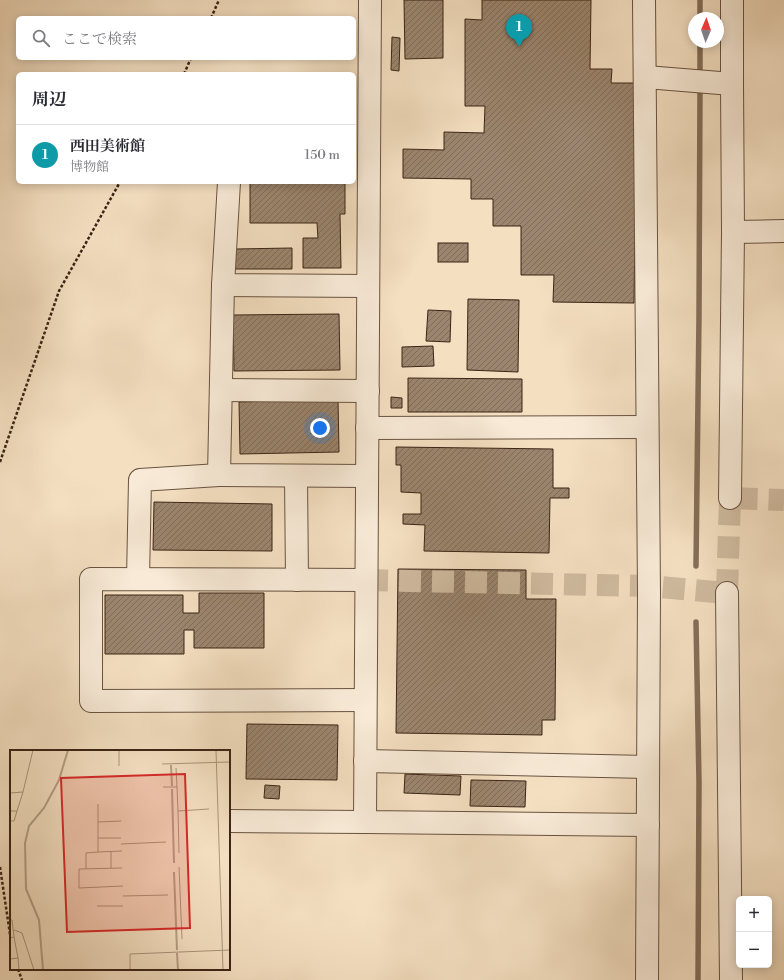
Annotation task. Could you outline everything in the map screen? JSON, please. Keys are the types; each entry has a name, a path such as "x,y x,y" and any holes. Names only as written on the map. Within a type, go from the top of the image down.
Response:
{"street":[{"path":"365,822 370,0"},
{"path":"644,0 646,76 648,767 647,980"},
{"path":"730,498 733,232 732,0"},
{"path":"646,76 732,84"},
{"path":"219,475 223,285 229,184"},
{"path":"733,232 784,231"},
{"path":"223,285 368,286"},
{"path":"221,390 368,391"},
{"path":"367,428 647,427"},
{"path":"138,579 140,480 219,475 367,476"},
{"path":"296,476 298,580"},
{"path":"365,700 90,701 90,579 366,580"},
{"path":"727,593 731,980"},
{"path":"365,761 648,767"},
{"path":"230,821 648,825"}],"path":[{"path":"212,16 220,0"},
{"path":"185,72 190,60"},
{"path":"0,462 59,291 119,184"},
{"path":"0,867 10,934"},
{"path":"18,970 22,980"}],"building":[{"path":"404,0 443,0 443,58 405,59"},
{"path":"482,0 591,0 590,69 612,69 611,83 637,83 634,303 553,302 554,275 521,275 521,226 493,226 493,199 471,199 471,179 403,178 403,149 444,150 444,132 484,133 485,106 465,106 465,19 482,20"},
{"path":"392,37 400,38 399,71 391,70"},
{"path":"250,184 345,184 345,214 340,214 341,268 303,268 303,238 318,238 317,223 250,223"},
{"path":"438,243 468,243 468,262 438,262"},
{"path":"292,248 292,269 235,269 235,249"},
{"path":"468,299 519,300 518,372 467,370"},
{"path":"428,310 451,311 450,342 426,341"},
{"path":"339,314 340,370 234,371 233,315"},
{"path":"433,346 434,366 402,367 402,347"},
{"path":"408,378 522,379 522,412 408,412"},
{"path":"391,397 402,398 402,408 391,408"},
{"path":"338,399 339,452 240,454 239,402"},
{"path":"396,447 553,449 553,488 569,488 569,498 550,498 549,553 424,551 425,525 403,524 403,514 421,514 421,493 401,492 401,465 396,465"},
{"path":"154,502 272,504 272,551 153,550"},
{"path":"398,569 526,570 526,599 556,599 555,720 542,720 542,735 396,733"},
{"path":"199,593 264,593 264,648 194,648 194,630 184,630 184,654 105,654 105,595 183,595 183,613 199,613"},
{"path":"247,724 338,725 337,780 246,779"},
{"path":"405,774 461,776 460,795 404,793"},
{"path":"471,780 526,781 525,807 470,806"},
{"path":"265,785 280,786 279,799 264,798"}],"waterway":[{"path":"700,0 700,12"},
{"path":"700,48 700,78"},
{"path":"696,566 700,86"},
{"path":"696,622 699,782 698,980"}],"tunnel":[{"path":"366,580 648,586 727,593 730,498 784,500"}],"place":[{"name":"西田美術館","path":"519,47"}]}
